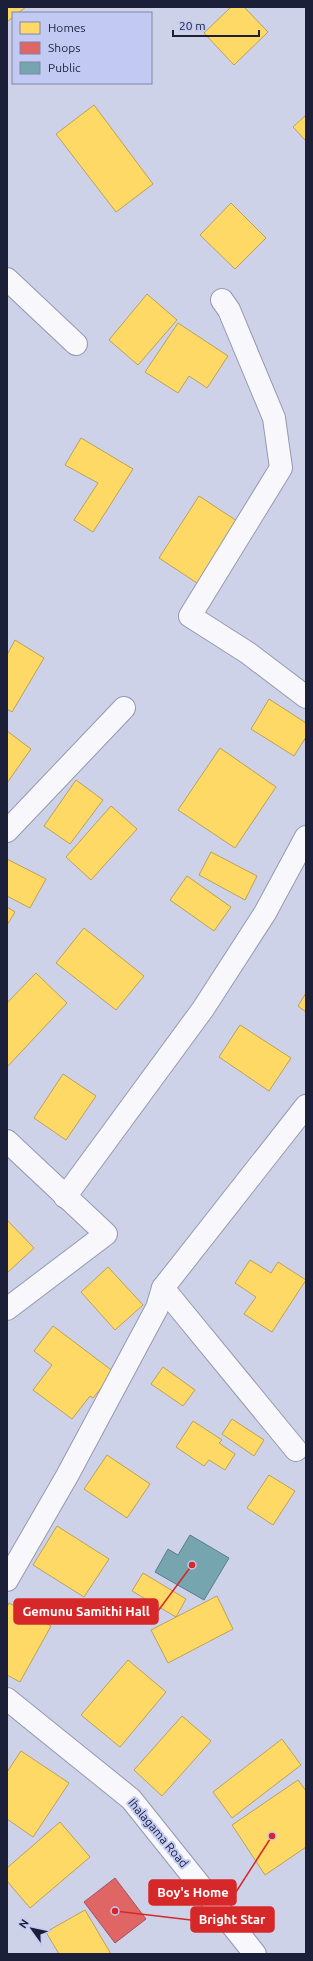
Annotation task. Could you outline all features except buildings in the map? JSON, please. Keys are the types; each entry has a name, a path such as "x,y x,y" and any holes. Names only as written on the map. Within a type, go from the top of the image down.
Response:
{"street":[{"path":"7,279 76,344"},
{"path":"222,300 229,310 274,418 281,468 190,616 248,653 306,697"},
{"path":"7,831 124,708"},
{"path":"65,1197 202,1009 265,913 306,837"},
{"path":"7,1580 71,1469 157,1308 163,1288 306,1106"},
{"path":"7,1141 106,1234 7,1309"},
{"path":"163,1288 296,1450"},
{"name":"Ihalagama Road","path":"7,1699 131,1799 255,1954"}],"place":[{"name":"Gemunu Samithi Hall","path":"192,1565"},
{"name":"Boy's Home","path":"272,1836"},
{"name":"Bright Star","path":"115,1911"}]}
